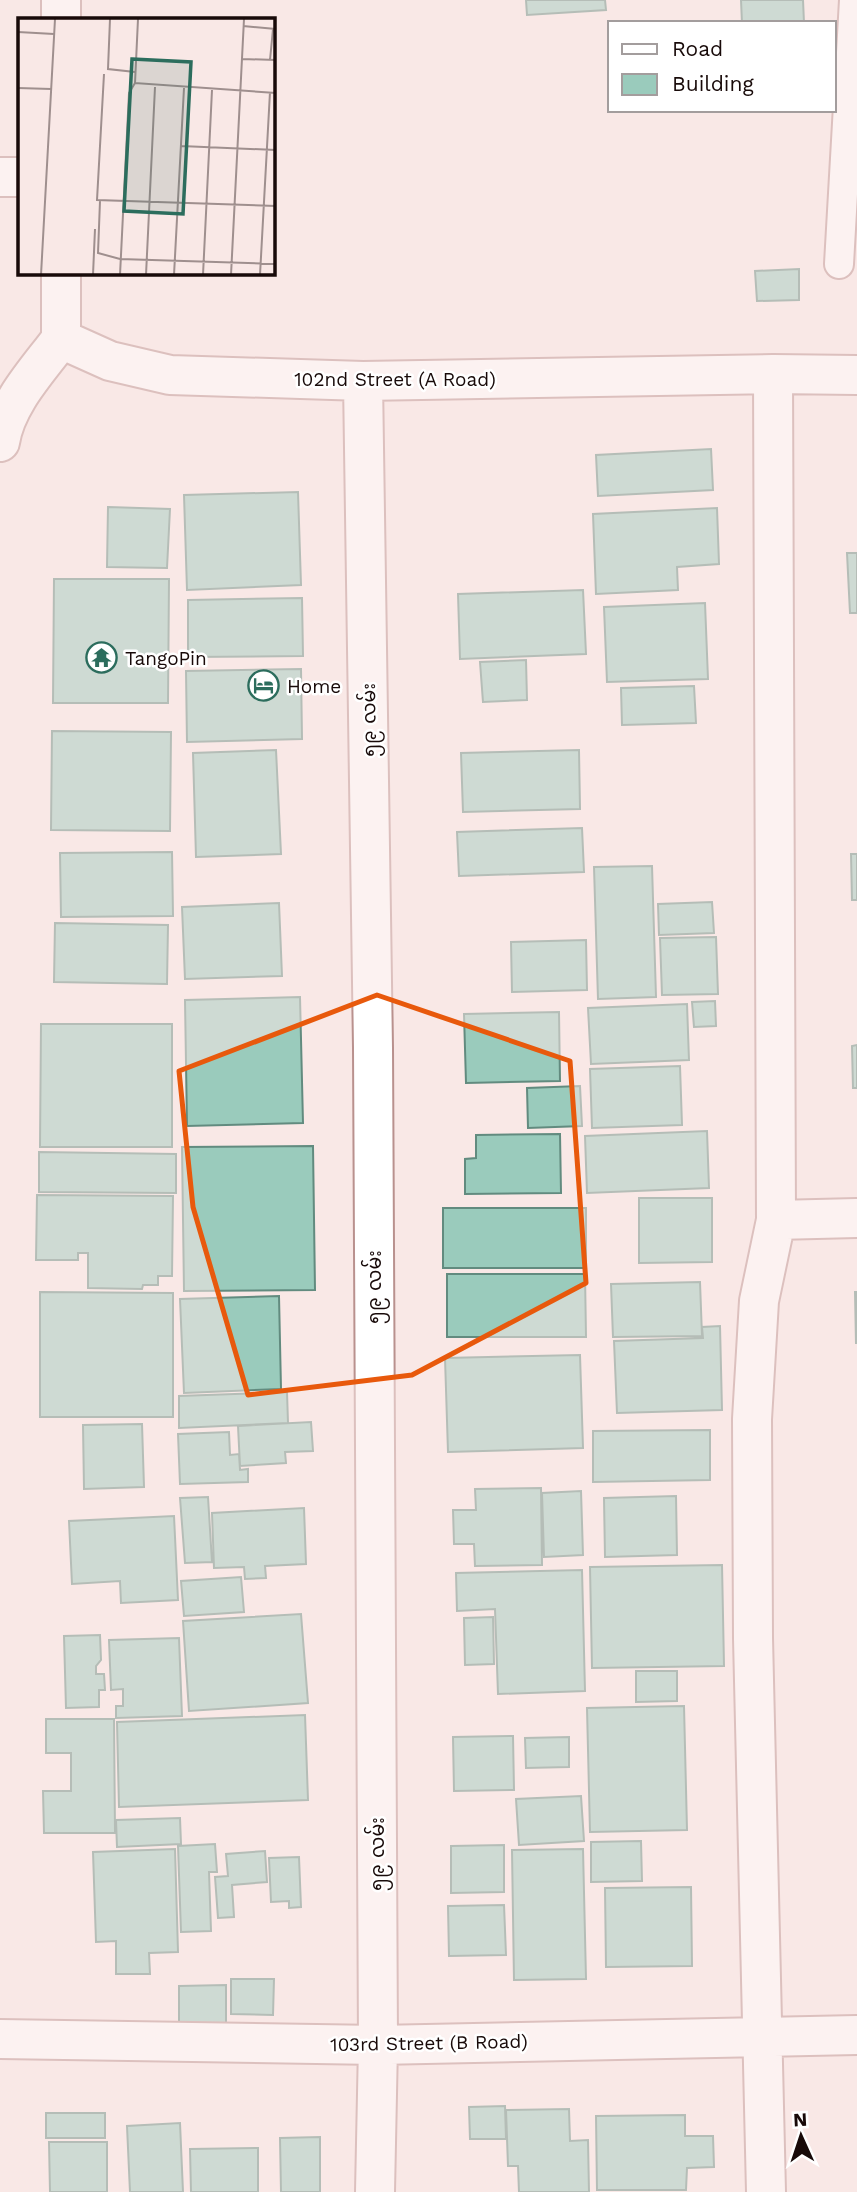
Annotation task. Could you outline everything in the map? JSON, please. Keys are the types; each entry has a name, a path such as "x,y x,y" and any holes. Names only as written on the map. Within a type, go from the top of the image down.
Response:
{"street":[{"path":"61,0 61,18"},
{"path":"0,177 18,177"},
{"path":"0,442 2,429 19,394 61,339 61,275"},
{"name":"102nd Street (A Road)","path":"61,339 110,361 170,375 363,381 857,375"},
{"path":"766,2192 753,1638 752,1419 759,1301 776,1220 773,374"},
{"name":"၅၉ လမ်း","path":"363,381 373,1062 378,2045 375,2192"},
{"path":"776,1220 857,1218"},
{"name":"103rd Street (B Road)","path":"0,2039 378,2045 857,2035"}],"lane":[{"path":"839,264 854,0"}],"highlighted area":[{"path":"377,995 570,1061 586,1283 412,1375 248,1395 193,1207 179,1071"}],"building":[{"path":"526,0 605,0 606,10 527,15"},
{"path":"741,0 803,0 804,21 742,21"},
{"path":"799,269 799,300 757,301 755,271"},
{"path":"711,449 713,490 598,496 596,455"},
{"path":"298,492 301,585 187,590 184,495"},
{"path":"108,507 170,509 167,568 107,567"},
{"path":"717,508 719,564 677,567 678,590 596,594 593,514"},
{"path":"847,553 857,553 857,613 850,613"},
{"path":"54,579 169,579 168,703 53,703"},
{"path":"583,590 586,654 460,659 458,594"},
{"path":"302,598 303,656 188,657 188,600"},
{"path":"705,603 708,679 607,682 604,607"},
{"path":"526,660 527,700 483,702 480,662"},
{"path":"301,669 302,739 187,742 186,671"},
{"path":"694,686 696,723 622,725 621,688"},
{"path":"52,731 171,732 170,831 51,830"},
{"path":"276,750 281,854 196,857 193,753"},
{"path":"579,750 580,809 463,812 461,753"},
{"path":"582,828 584,872 459,876 457,832"},
{"path":"172,852 173,916 61,917 60,853"},
{"path":"851,854 857,854 857,900 852,900"},
{"path":"652,866 656,997 598,999 594,867"},
{"path":"712,902 714,933 659,935 658,904"},
{"path":"279,903 282,976 185,979 182,907"},
{"path":"55,923 168,925 167,984 54,982"},
{"path":"716,937 718,994 662,995 660,938"},
{"path":"586,940 587,990 512,992 511,942"},
{"path":"300,997 303,1123 187,1126 185,1000"},
{"path":"715,1001 716,1026 694,1027 692,1002"},
{"path":"687,1004 689,1060 591,1064 588,1008"},
{"path":"559,1012 560,1081 466,1083 464,1014"},
{"path":"41,1024 172,1024 172,1147 40,1147"},
{"path":"857,1045 857,1088 853,1088 852,1046"},
{"path":"680,1066 682,1125 592,1128 590,1069"},
{"path":"580,1086 582,1126 528,1128 527,1088"},
{"path":"707,1131 709,1188 587,1193 585,1136"},
{"path":"560,1134 561,1193 465,1194 465,1159 476,1158 476,1135"},
{"path":"313,1146 315,1290 184,1291 182,1147"},
{"path":"39,1152 176,1154 176,1193 39,1192"},
{"path":"37,1195 173,1196 172,1276 158,1276 158,1285 143,1285 142,1289 88,1288 88,1253 78,1253 78,1260 36,1260"},
{"path":"639,1198 712,1198 712,1262 639,1263"},
{"path":"443,1208 586,1208 586,1268 443,1268"},
{"path":"447,1274 585,1274 586,1337 447,1337"},
{"path":"700,1282 702,1336 613,1337 611,1284"},
{"path":"40,1292 173,1293 173,1417 40,1417"},
{"path":"857,1292 857,1343 856,1343"},
{"path":"279,1296 281,1389 184,1393 180,1299"},
{"path":"720,1326 722,1410 617,1413 614,1341 703,1338 702,1327"},
{"path":"580,1355 583,1448 448,1452 445,1358"},
{"path":"287,1392 288,1423 179,1428 179,1396"},
{"path":"311,1422 313,1451 285,1452 286,1463 240,1466 238,1426"},
{"path":"142,1424 144,1487 84,1489 83,1425"},
{"path":"710,1430 710,1480 593,1482 593,1431"},
{"path":"229,1432 230,1455 239,1454 240,1470 248,1469 248,1482 180,1484 178,1434"},
{"path":"541,1488 542,1565 475,1566 474,1544 454,1544 453,1510 476,1510 475,1489"},
{"path":"581,1491 583,1555 544,1557 542,1493"},
{"path":"676,1496 677,1555 605,1557 604,1498"},
{"path":"208,1497 212,1562 185,1563 180,1498"},
{"path":"304,1508 306,1564 265,1566 266,1578 245,1579 244,1567 214,1568 212,1513"},
{"path":"174,1516 178,1600 121,1603 120,1581 72,1584 69,1521"},
{"path":"722,1565 724,1666 592,1668 590,1567"},
{"path":"582,1570 585,1691 498,1694 495,1609 457,1611 456,1573"},
{"path":"241,1577 244,1612 184,1616 181,1581"},
{"path":"301,1614 308,1703 189,1711 183,1621"},
{"path":"493,1617 494,1664 465,1665 464,1618"},
{"path":"100,1635 101,1660 96,1666 96,1674 104,1674 105,1690 99,1690 99,1707 66,1708 64,1636"},
{"path":"179,1638 182,1716 116,1718 116,1706 123,1706 123,1689 111,1690 109,1640"},
{"path":"636,1671 677,1671 677,1701 636,1702"},
{"path":"684,1706 687,1830 590,1832 587,1708"},
{"path":"305,1715 308,1800 119,1807 117,1722"},
{"path":"46,1719 114,1719 115,1833 44,1833 43,1791 71,1791 71,1753 46,1753"},
{"path":"513,1736 514,1790 454,1791 453,1737"},
{"path":"569,1737 569,1767 526,1768 525,1738"},
{"path":"581,1796 584,1841 519,1845 516,1799"},
{"path":"180,1818 181,1844 117,1847 116,1820"},
{"path":"641,1841 642,1881 591,1882 591,1842"},
{"path":"215,1844 217,1872 209,1872 211,1931 181,1932 178,1846"},
{"path":"504,1845 504,1892 451,1893 451,1846"},
{"path":"175,1849 178,1952 149,1953 150,1974 116,1974 116,1941 96,1942 93,1852"},
{"path":"583,1849 586,1979 514,1980 512,1850"},
{"path":"265,1851 267,1882 232,1885 234,1917 218,1918 215,1877 228,1876 226,1854"},
{"path":"299,1857 301,1907 289,1908 289,1901 271,1902 269,1858"},
{"path":"691,1887 692,1966 606,1967 605,1888"},
{"path":"504,1905 506,1955 449,1956 448,1906"},
{"path":"231,1979 274,1979 273,2015 231,2014"},
{"path":"226,1985 226,2023 179,2023 179,1986"},
{"path":"505,2106 506,2139 470,2139 469,2107"},
{"path":"569,2109 570,2141 588,2140 589,2192 519,2192 518,2166 508,2166 506,2110"},
{"path":"46,2113 105,2113 105,2138 46,2138"},
{"path":"685,2115 685,2136 713,2136 714,2167 687,2168 686,2190 597,2190 596,2116"},
{"path":"180,2123 183,2192 130,2192 127,2126"},
{"path":"320,2137 320,2192 281,2192 280,2138"},
{"path":"49,2142 107,2142 107,2192 50,2192"},
{"path":"258,2148 258,2192 191,2192 190,2149"}],"place":[{"name":"TangoPin","path":"102,658"},
{"name":"Home","path":"264,686"}]}
